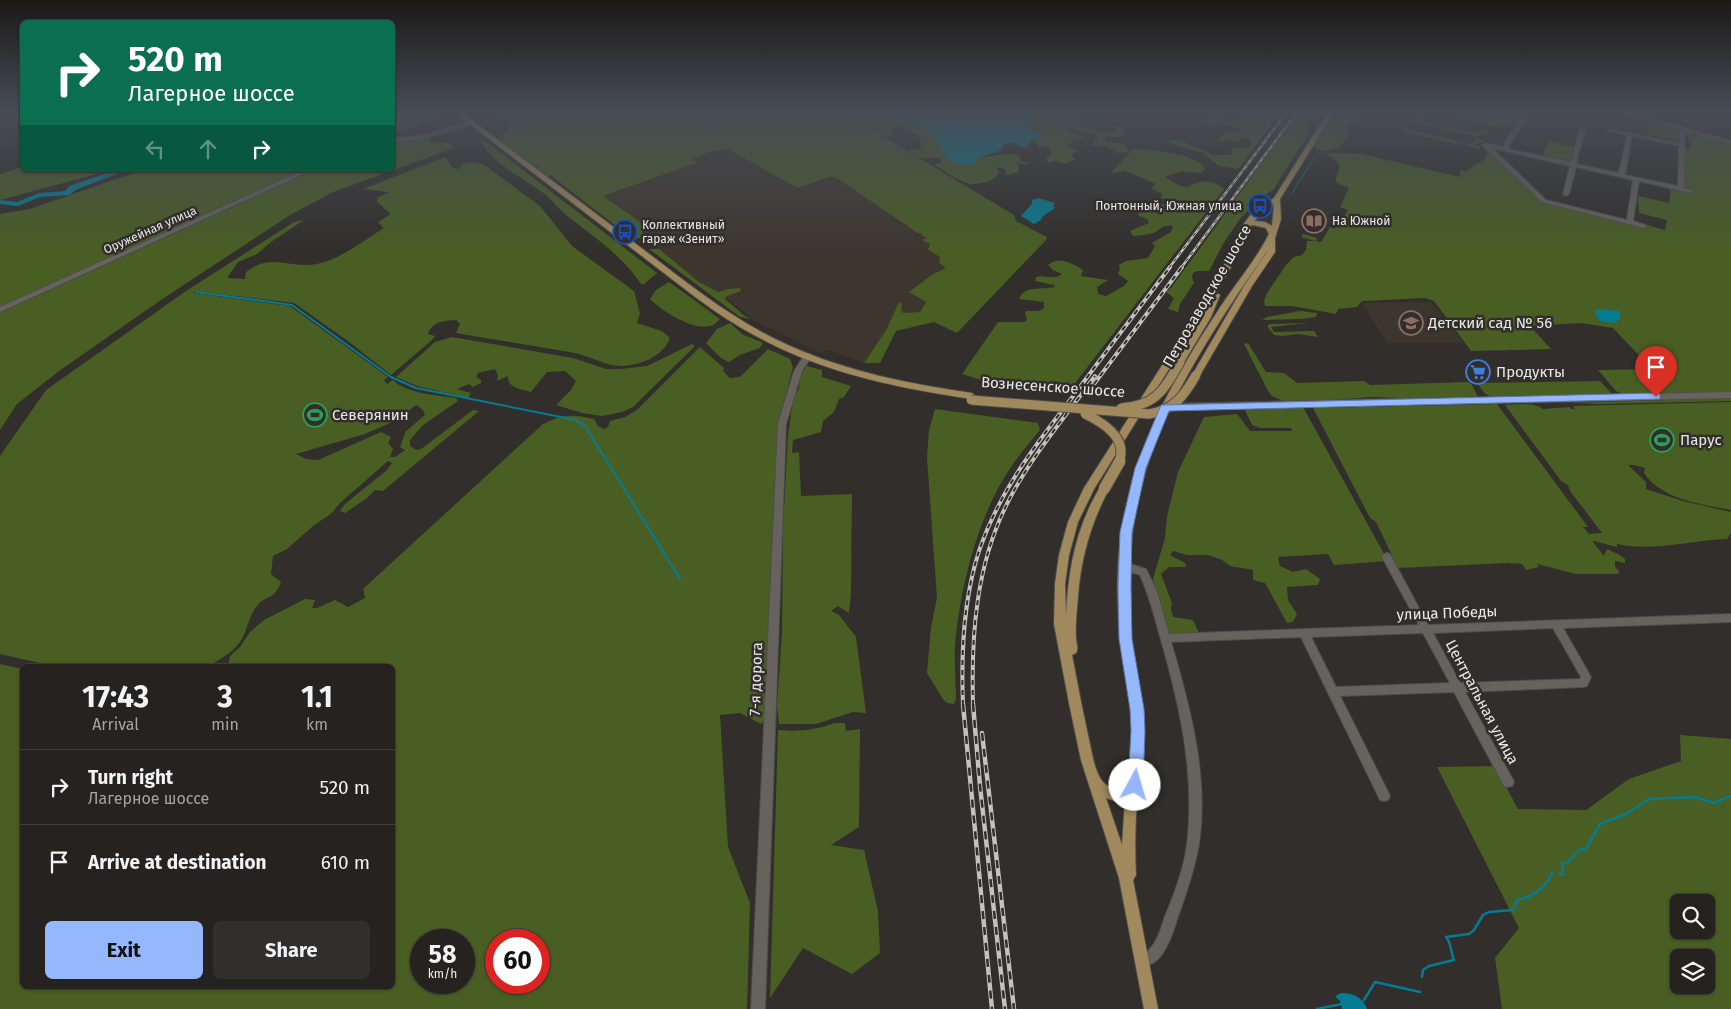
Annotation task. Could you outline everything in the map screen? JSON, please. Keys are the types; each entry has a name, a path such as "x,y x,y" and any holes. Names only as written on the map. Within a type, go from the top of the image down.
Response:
{"main road":[{"name":"Вознесенское шоссе","path":"519,159 722,312 762,336 856,376 888,385 972,398 1075,410 1135,414 1162,412 1176,405 1196,375 1248,286 1271,252 1272,235"},
{"path":"1277,199 1302,159"},
{"name":"Петрозаводское шоссе","path":"1151,1009 1131,901 1120,857 1091,774 1075,703 1060,624 1061,570 1073,522 1089,488 1226,269 1247,225 1254,216 1277,199"},
{"name":"Петрозаводское шоссе","path":"1131,901 1129,832 1135,785 1138,731 1137,709 1126,639 1124,566 1126,532 1136,484 1145,454 1165,407 1226,305 1272,235 1276,225 1277,199"},
{"path":"1247,225 1254,222 1264,224 1271,228 1272,235"},
{"name":"Вознесенское шоссе","path":"972,398 1132,408 1147,404 1158,397 1207,317 1226,269"},
{"name":"Вознесенское шоссе","path":"1075,410 1101,422 1111,430 1118,441 1121,451 1119,461 1087,521 1075,564 1070,638 1077,679 1075,703"},
{"path":"1091,774 1098,786 1112,794 1126,794 1135,785"}],"street":[{"path":"1500,159 1544,201 1644,226"},
{"path":"1552,159 1691,191"},
{"path":"1566,194 1574,159"},
{"path":"1622,175 1625,159"},
{"path":"1680,159 1681,188"},
{"name":"Оружейная улица","path":"0,310 306,172"},
{"path":"1630,222 1636,178"},
{"name":"7-я дорога","path":"758,1009 782,424 798,370 808,356"},
{"path":"1175,390 1180,400 1194,406"},
{"path":"1165,407 1731,395"},
{"name":"Центральная улица","path":"1387,557 1508,782"},
{"path":"1124,566 1139,570 1146,576 1184,708 1192,746 1195,776 1194,836 1186,873 1173,913 1155,954 1142,962"},
{"name":"улица Победы","path":"1165,638 1731,618"},
{"path":"1333,692 1583,683 1586,676 1556,625"},
{"path":"1304,633 1384,796"}],"shaded area":[{"path":"693,159 746,159 796,188 835,177 928,238 922,240 930,244 928,250 940,257 945,269 910,292 926,302 920,312 903,313 900,304 897,306 886,330 864,363 829,350 820,353 757,322 718,292 713,292 648,244 651,242 642,232 649,229 602,196 695,163"},
{"name":"Детский сад № 56","path":"1431,302 1463,343 1387,343 1362,303"}],"green space":[{"path":"395,159 424,159 395,169"},
{"path":"440,159 447,159 453,168 460,169 461,165 471,162 483,164 540,206 572,246 634,291 640,313 637,323 662,331 670,338 667,345 649,359 627,366 619,366 575,353 456,333 460,324 456,320 439,322 432,326 428,334 435,336 432,340 391,375 348,341 294,303 195,291 194,293 290,306 388,377 384,380 387,384 393,380 399,385 414,391 456,398 458,401 423,425 410,440 410,446 417,450 421,449 473,410 479,411 383,491 375,490 345,513 340,511 345,504 387,470 392,463 388,461 340,503 332,513 313,526 287,549 273,556 271,574 281,582 278,588 272,595 260,602 254,610 243,638 237,646 212,664 44,664 0,654 0,456 46,390 186,291 294,222 304,220 271,242 257,254 238,262 227,278 245,279 246,272 269,262 297,265 316,264 337,257 357,246 384,228 378,222 391,214 377,202 377,198 389,192 363,189","holes":["416,405 423,410 425,415 406,431 400,447 405,450 395,457 390,457 393,449 388,443 391,437 381,432 318,460 306,459 296,454 365,434 397,420"]},
{"path":"496,159 509,159 657,273 644,284 641,284 625,264 565,214 546,195"},
{"path":"522,159 693,159 696,163 603,196 650,229 642,232 646,237 634,239 628,231 620,229 553,177 553,175 548,176 536,168 541,165 533,167"},
{"path":"746,159 921,159 1014,215 1016,221 1047,237 957,333 934,322 896,331 880,363 864,363 886,330 899,302 902,304 901,310 903,313 920,312 926,302 909,292 945,267 939,263 940,257 928,250 930,244 922,240 927,238 921,235 922,233 918,233 907,226 908,224 906,225 835,177 797,188"},
{"path":"940,159 1021,159 1030,164 1018,164 1019,172 1006,175 1005,169 999,167 997,169 999,172 992,180 974,184 962,181 934,165 941,162"},
{"path":"1046,159 1076,159 1066,164 1055,161 1048,163"},
{"path":"1124,159 1191,159 1201,164 1205,169 1200,173 1181,171 1165,177 1180,186 1188,187 1197,183 1210,182 1224,189 1073,386 1063,385 1056,381 1036,387 981,380 962,374 998,322 1025,322 1027,319 1026,311 1039,311 1044,308 1044,302 1019,299 1021,295 1029,290 1055,287 1054,285 1035,281 1036,277 1055,277 1062,274 1053,270 1048,265 1052,262 1061,261 1075,265 1083,270 1081,276 1108,280 1097,287 1098,294 1106,296 1124,286 1128,281 1118,274 1119,265 1126,261 1148,258 1155,246 1152,243 1171,232 1173,226 1165,226 1153,233 1133,236 1130,231 1149,223 1147,219 1139,216 1138,214 1141,209 1158,204 1175,206 1184,204 1161,198 1162,194 1151,188 1156,184 1126,171 1111,173"},
{"path":"1210,159 1245,159 1238,169 1219,166"},
{"path":"1265,159 1292,159 1274,189 1259,199 1239,220 1223,244 1209,271 1193,273 1194,283 1180,304 1178,312 1168,309 1174,298 1166,292 1171,288"},
{"path":"1335,159 1384,159 1460,177 1460,171 1466,171 1485,159 1498,159 1541,201 1645,227 1647,225 1665,230 1667,220 1639,213 1638,196 1669,203 1671,187 1680,186 1683,159 1731,159 1731,392 1622,394 1616,391 1598,370 1652,369 1613,328 1581,323 1530,326 1551,349 1471,351 1434,301 1424,298 1362,301 1357,307 1338,309 1336,314 1292,306 1265,306 1264,301 1267,293 1286,265 1294,257 1302,255 1306,250 1307,241 1315,241 1301,237 1303,234 1317,238 1316,241 1321,242 1330,227 1334,229 1337,226 1342,227 1343,225 1339,223 1340,220 1334,219 1337,214 1344,216 1348,210 1340,207 1349,188 1337,183 1335,180 1340,167"},
{"path":"20,168 20,172 105,172 0,200 0,174"},
{"path":"136,172 300,172 0,307 0,214 30,209"},
{"path":"310,172 388,172 333,192 290,215 161,300 59,371 17,404 0,430 0,313"},
{"path":"649,249 659,249 699,282 718,292 740,288 741,291 727,296 725,299 745,316 752,319 740,317"},
{"path":"669,282 720,319 712,326 695,326 678,319 655,304 650,299 656,290"},
{"path":"1300,311 1317,313 1316,317 1302,319 1262,320 1267,317"},
{"path":"730,323 742,334 763,343 760,348 740,355 729,362 721,358 706,343 717,329"},
{"path":"1309,323 1271,327 1274,332 1314,331 1318,337 1298,334 1274,335 1267,326 1270,324"},
{"path":"452,337 573,358 606,369 647,366 692,344 695,346 633,407 622,412 602,416 582,413 556,405 571,390 576,381 565,371 547,372 531,392 512,386 508,376 497,381 498,375 495,369 478,373 476,377 481,380 481,383 473,387 469,384 457,389 471,393 468,398 417,386 396,377 435,342"},
{"path":"1248,343 1266,372 1284,373 1297,383 1364,381 1370,385 1469,382 1478,397 1421,399 1373,397 1317,401 1283,401 1272,396 1268,391 1244,344"},
{"path":"700,347 724,368 723,371 730,378 740,377 768,349 790,359 793,367 778,425 766,719 761,724 740,713 720,715 728,847 750,903 747,1009 0,1009 0,664 20,669 20,989 395,989 395,664 228,664 230,656 240,647 250,632 264,620 305,599 315,600 312,608 317,608 335,600 348,607 365,598 363,589 543,424 557,418 579,416 594,419 598,426 604,429 608,427 610,421 625,417 637,410"},
{"path":"807,366 822,370 822,377 851,386 844,397 839,399 834,412 823,421 821,432 793,440 792,453 799,452 801,496 852,494 849,613 838,606 831,611 839,615 856,637 866,713 853,712 816,724 779,724 777,706 782,633 783,527 788,436 793,400 799,388 800,376"},
{"path":"1600,381 1612,394 1495,398 1485,394 1477,383"},
{"path":"1731,398 1731,401 1568,403"},
{"path":"1731,402 1731,510 1695,503 1672,495 1652,482 1644,473 1645,468 1628,465 1646,482 1646,489 1683,501 1731,512 1731,533 1727,539 1644,547 1617,544 1617,547 1594,541 1604,556 1607,549 1625,559 1625,563 1615,561 1615,567 1620,572 1617,574 1576,574 1537,564 1539,567 1526,570 1522,564 1508,563 1398,568 1376,522 1370,518 1313,408 1497,404 1588,527 1583,527 1589,534 1602,533 1570,491 1568,485 1561,481 1505,405 1530,405 1543,409 1570,407 1575,409 1573,406"},
{"path":"1303,407 1388,561 1334,565 1328,554 1278,557 1280,566 1293,572 1306,569 1320,579 1318,585 1287,587 1288,600 1297,614 1293,622 1287,623 1265,583 1253,580 1253,570 1230,566 1222,560 1208,555 1187,555 1173,551 1170,555 1185,563 1186,567 1169,567 1161,574 1172,603 1173,617 1193,620 1199,633 1169,635 1165,630 1153,579 1165,538 1167,516 1178,472 1204,417 1237,414 1250,431 1292,431 1291,428 1260,428 1252,425 1245,410"},
{"path":"935,409 1038,423 1040,430 1014,462 999,486 972,552 957,623 955,651 956,699 954,704 947,703 943,699 927,673 931,627 937,598 927,458 929,430"},
{"path":"835,723 845,723 846,731 860,729 859,827 831,845 864,850 878,911 880,953 852,974 803,948 770,998 778,730 807,730"},
{"path":"1680,735 1731,739 1731,1009 1502,1009 1495,958 1519,928 1437,767 1495,766 1518,809 1586,810 1629,779 1681,761"}],"water":[{"path":"949,159 978,159 975,163 960,165"},
{"path":"1038,198 1055,203 1053,205 1055,208 1034,224 1021,216 1032,204 1032,200"},
{"path":"1597,309 1620,311 1620,319 1614,323 1600,321 1595,313"},
{"path":"1341,993 1357,996 1363,1001 1367,1009 1342,1009 1340,1001 1335,996"}],"waterway":[{"path":"1292,193 1314,159"},
{"path":"0,202 18,204 39,195 67,193 72,188 117,172"},
{"path":"196,292 292,305 391,377 416,388 576,420 585,426 680,579"},
{"path":"1560,874 1563,875 1562,863 1567,863 1579,850 1586,849 1600,824 1626,814 1649,799 1695,797 1714,803 1731,796"},
{"path":"1422,977 1423,970 1429,966 1454,960 1446,937 1469,934 1474,930 1483,915 1489,912 1513,910 1518,899 1539,891 1552,873"},
{"path":"1364,1000 1375,982 1420,992"},
{"path":"1317,1009 1342,1004"}],"railway":[{"path":"1169,268 1251,159"},
{"path":"1181,268 1262,159"},
{"path":"963,705 964,626 970,586 980,548 999,504 1022,465 1170,267"},
{"path":"1094,384 1182,267"},
{"path":"973,704 973,652 978,599 990,547 999,522 1010,498 1029,466 1095,376"},
{"path":"963,704 992,1009"},
{"path":"973,704 980,786 1005,1009"},
{"path":"982,733 1014,1009"}],"place":[{"name":"Понтонный, Южная улица","path":"1260,206"},
{"name":"На Южной","path":"1314,221"},
{"name":"Коллективный гараж «Зенит»","path":"625,232"},
{"name":"Детский сад № 56","path":"1411,323"},
{"name":"Продукты","path":"1478,372"},
{"name":"Северянин","path":"315,415"},
{"name":"Парус","path":"1662,440"}],"route":[{"path":"1135,785 1138,762 1138,731 1137,709 1126,639 1124,606 1126,532 1140,468 1165,407 1656,397"}]}
